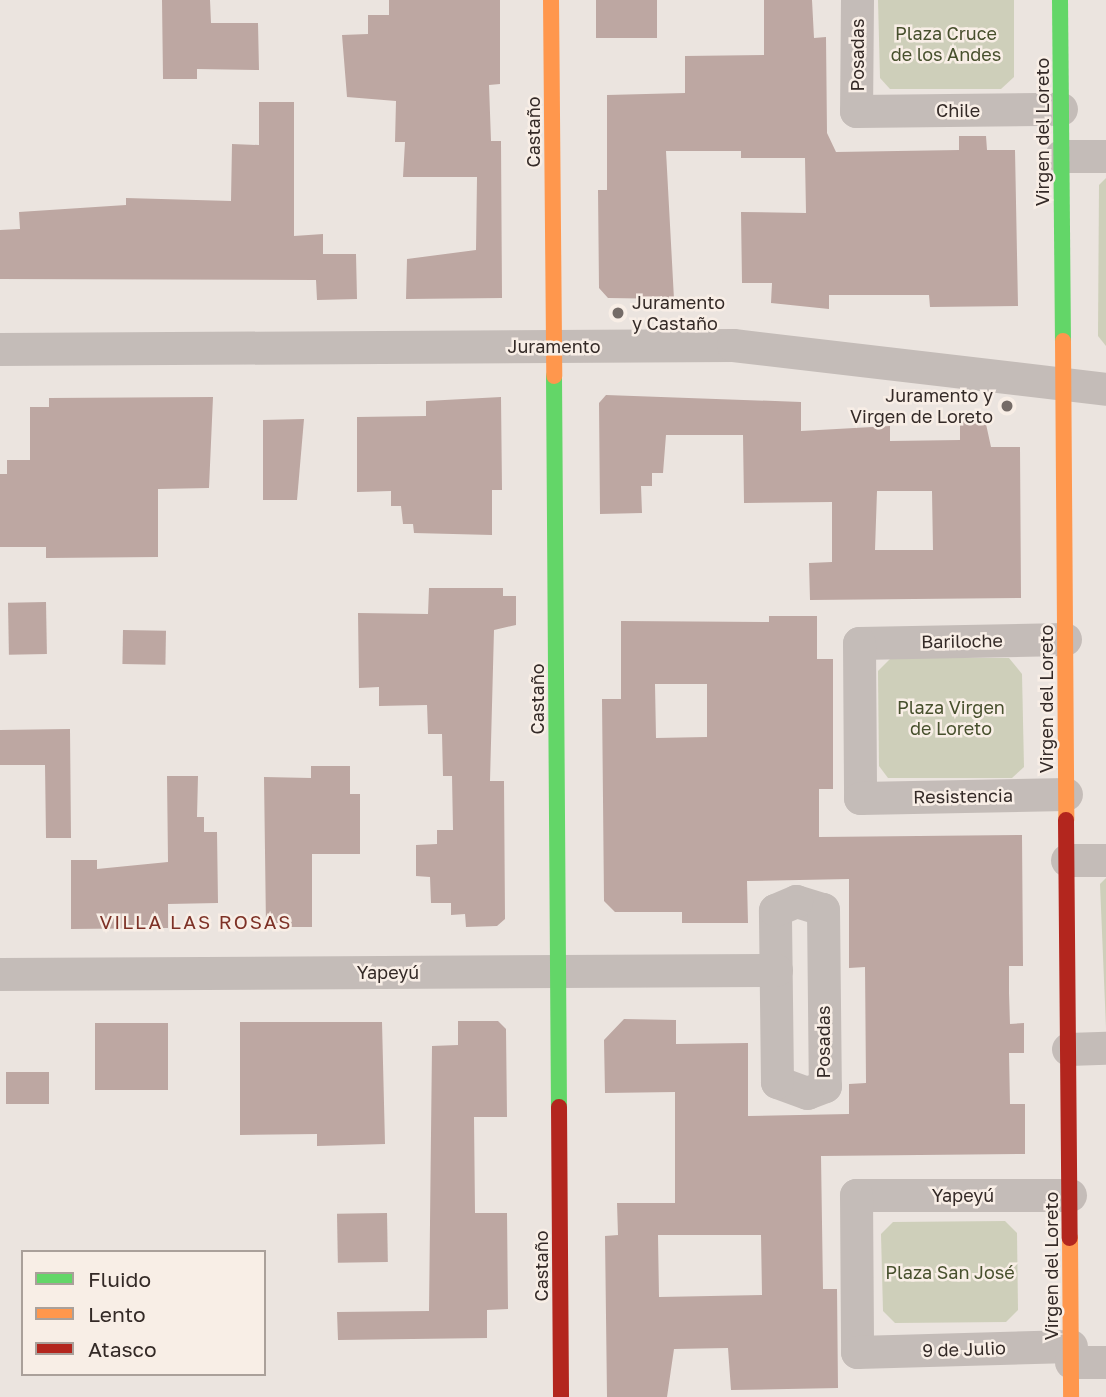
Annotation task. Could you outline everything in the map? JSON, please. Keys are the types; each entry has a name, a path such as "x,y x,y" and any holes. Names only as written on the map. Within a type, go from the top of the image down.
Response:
{"street":[{"name":"Castaño","path":"551,0 561,1397"},
{"name":"Posadas","path":"856,111 857,0"},
{"name":"Virgen del Loreto","path":"1060,0 1071,1397"},
{"name":"Chile","path":"856,111 1061,110"},
{"path":"1061,156 1106,156"},
{"name":"Juramento","path":"0,349 733,345 1106,388"},
{"name":"Bariloche","path":"860,798 859,643 1065,639"},
{"name":"Resistencia","path":"860,798 1066,794"},
{"path":"1067,860 1106,860"},
{"name":"Posadas","path":"796,901 823,909 825,1086 813,1092 795,1092 777,1082 776,970 775,910 796,901"},
{"name":"Yapeyú","path":"0,974 776,970"},
{"path":"1068,1049 1106,1048"},
{"name":"Yapeyú","path":"857,1352 856,1195 1070,1195"},
{"name":"9 de Julio","path":"857,1352 1071,1354 1106,1362"}],"green space":[{"name":"Plaza Cruce de los Andes","path":"878,0 1014,0 1014,77 1001,89 890,89 880,78"},
{"path":"1106,178 1106,346 1098,336 1099,185"},
{"name":"Plaza Virgen de Loreto","path":"891,658 1009,658 1022,674 1024,767 1012,778 888,778 879,766 878,671"},
{"path":"1106,878 1106,1028 1100,884"},
{"name":"Plaza San José","path":"1005,1221 1017,1233 1018,1310 1006,1322 895,1323 883,1311 881,1234 893,1222"}],"building":[{"path":"162,0 210,0 211,23 258,23 259,70 197,69 197,79 163,79"},
{"path":"389,0 500,0 500,84 489,85 491,141 501,141 502,298 406,299 407,259 476,250 477,177 403,177 405,142 395,142 396,101 347,97 342,35 368,34 368,15 389,15"},
{"path":"596,0 657,0 657,38 596,38"},
{"path":"764,0 812,0 814,38 826,37 827,133 836,152 959,150 959,136 986,136 987,150 1015,150 1018,306 930,307 929,295 829,295 829,309 771,303 772,283 742,283 741,212 806,213 805,158 741,158 741,151 666,151 674,299 608,298 599,288 598,190 607,190 607,95 685,93 685,56 764,55"},
{"path":"259,102 294,102 294,236 323,234 323,254 356,254 357,299 317,300 316,280 0,279 0,230 20,229 19,212 126,205 126,198 231,201 232,144 259,145"},
{"path":"606,395 801,402 801,431 890,426 890,441 960,440 960,421 986,424 991,447 1020,447 1021,598 810,600 809,563 832,562 832,502 744,503 743,435 666,435 663,473 652,473 652,486 641,486 642,513 600,514 599,403","holes":["877,491 932,491 933,550 875,550"]},
{"path":"213,397 209,488 158,489 158,557 46,558 46,547 0,547 0,474 7,474 7,460 30,460 30,407 49,407 49,398"},
{"path":"501,397 502,490 492,490 492,535 414,533 413,524 403,524 401,506 391,506 391,491 357,492 357,417 426,416 426,401"},
{"path":"304,419 297,500 263,500 263,420"},
{"path":"429,588 503,588 503,596 516,596 516,625 494,630 490,781 504,781 505,919 497,926 466,927 465,914 451,915 451,903 431,903 430,877 416,876 416,845 437,844 437,830 453,830 452,776 443,776 442,734 428,734 427,705 379,706 379,687 359,688 358,613 428,614"},
{"path":"46,602 47,654 9,655 8,603"},
{"path":"769,616 817,616 817,659 833,659 833,789 819,789 819,837 1022,835 1023,966 1009,966 1009,993 1010,1024 1024,1023 1024,1053 1009,1053 1010,1104 1025,1104 1025,1154 821,1156 823,1289 837,1289 838,1388 731,1390 728,1348 674,1349 667,1397 607,1397 605,1236 618,1235 617,1203 675,1203 675,1092 605,1093 604,1040 624,1019 676,1020 676,1044 748,1043 748,1116 849,1114 849,1084 866,1083 865,967 849,968 849,879 747,881 748,923 682,923 682,912 615,912 604,901 602,699 621,699 621,621 769,622","holes":["655,684 707,684 707,737 656,738","658,1235 761,1235 762,1295 659,1297"]},
{"path":"123,630 166,631 165,665 122,664"},
{"path":"70,729 71,838 46,838 45,765 0,765 0,730"},
{"path":"311,766 350,766 350,794 360,794 360,854 312,854 312,927 266,927 264,777 311,778"},
{"path":"167,776 198,776 197,817 204,817 204,832 217,832 218,903 168,904 168,928 71,929 71,860 97,860 97,869 168,862"},
{"path":"458,1021 498,1021 506,1029 507,1117 474,1117 475,1213 507,1213 508,1309 487,1310 487,1338 338,1340 337,1312 429,1311 432,1046 458,1045"},
{"path":"240,1022 382,1022 385,1144 317,1146 317,1134 240,1135"},
{"path":"95,1023 168,1023 168,1090 95,1090"},
{"path":"6,1072 49,1072 49,1104 6,1104"},
{"path":"387,1213 388,1262 338,1263 337,1214"}],"traffic: fast":[{"path":"1060,0 1063,341"},
{"path":"554,376 559,1107"}],"traffic: slow":[{"path":"551,0 554,376"},
{"path":"1063,341 1066,820"},
{"path":"1070,1238 1071,1397"}],"traffic: jam":[{"path":"1066,820 1070,1238"},
{"path":"559,1107 561,1397"}],"place":[{"name":"Juramento y Castaño","path":"618,313"},
{"name":"Juramento y Virgen de Loreto","path":"1007,406"}],"district":[{"name":"VILLA LAS ROSAS","path":"196,922"}]}
